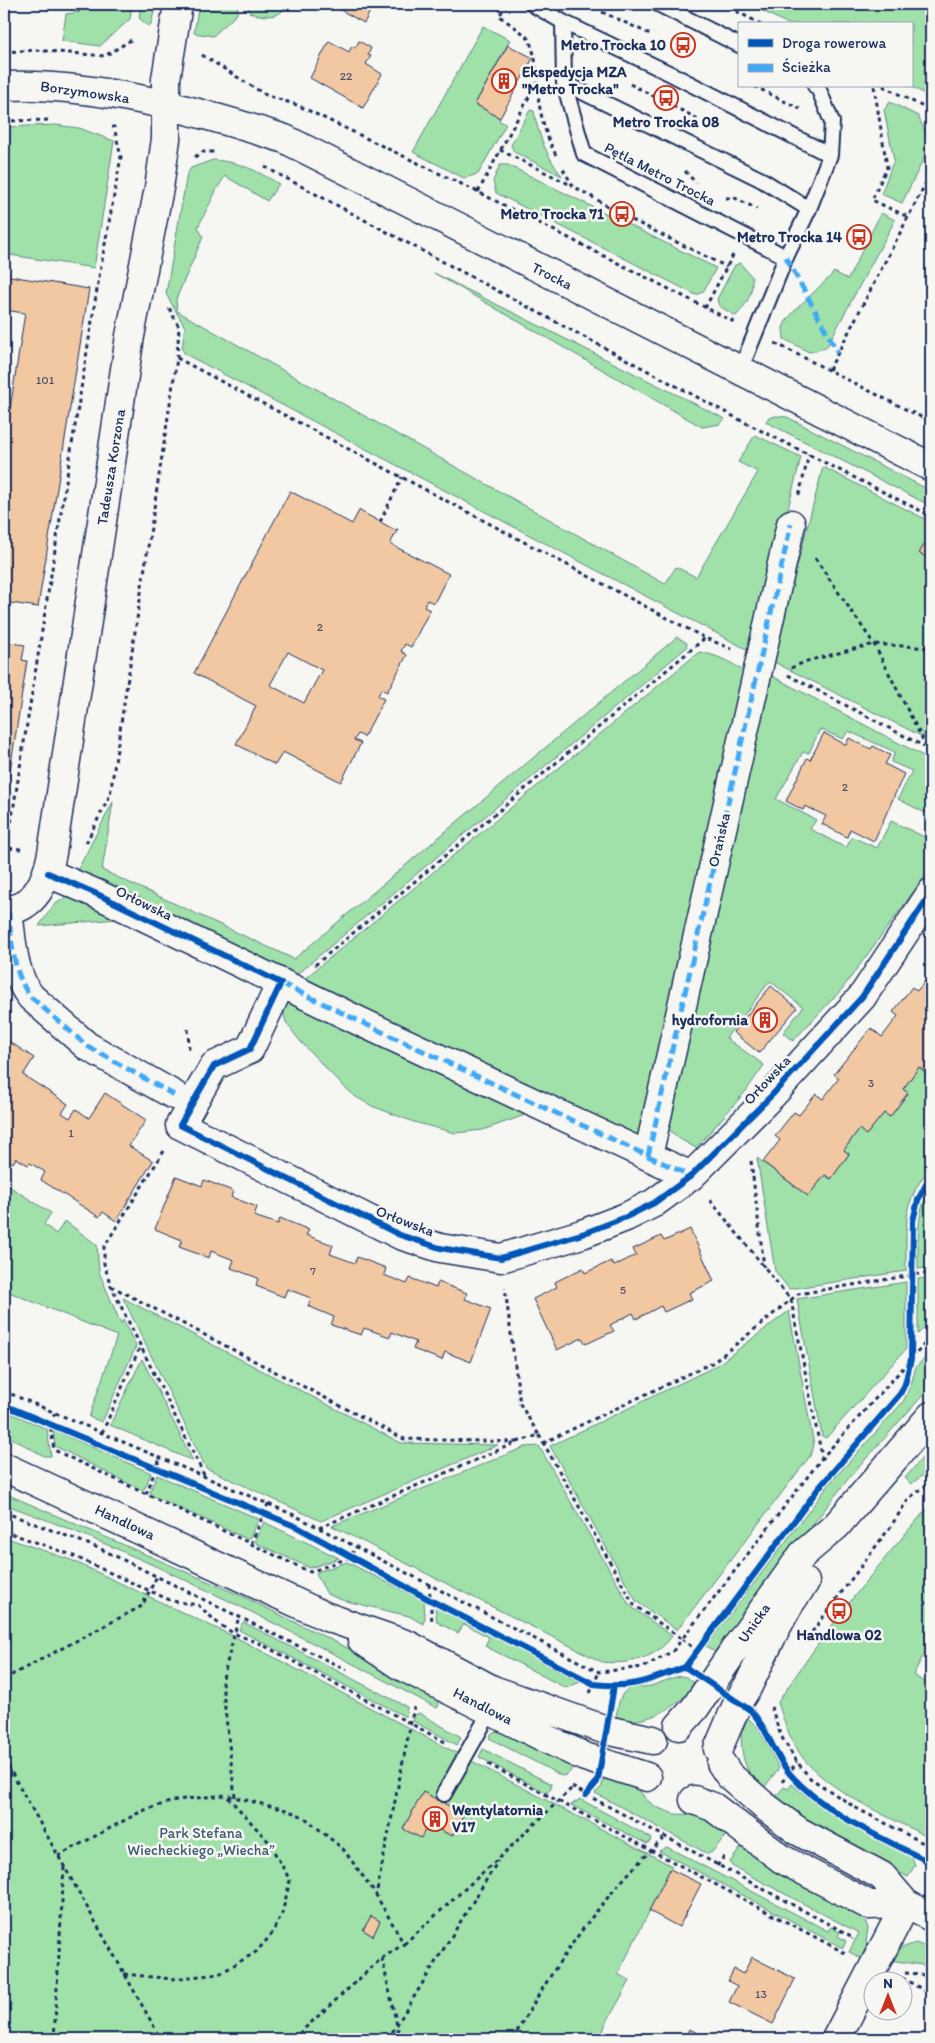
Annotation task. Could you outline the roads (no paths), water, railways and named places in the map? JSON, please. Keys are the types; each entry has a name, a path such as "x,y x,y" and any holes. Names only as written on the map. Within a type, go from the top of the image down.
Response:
{"street":[{"name":"Tadeusza Korzona","path":"6,911 29,902 38,891 50,863 130,336 159,188 166,139 166,79 178,4"},
{"name":"Borzymowska","path":"4,86 23,85 79,89 165,105"},
{"name":"Trocka","path":"165,105 223,119 284,139 931,467"},
{"name":"Orańska","path":"648,1156 791,524"},
{"name":"Orłowska","path":"50,863 97,894 285,985 692,1176"},
{"name":"Orłowska","path":"285,985 250,1049 214,1066 180,1126 400,1235 440,1248 502,1258 582,1234 626,1217 654,1203 692,1176 862,997 931,893"},
{"path":"6,911 19,976 24,989 31,997 88,1046 174,1095"},
{"name":"Unicka","path":"679,1726 696,1708 803,1554 836,1526 931,1416"},
{"name":"Handlowa","path":"4,1467 327,1617 408,1645 493,1690 606,1730 653,1740"},
{"name":"Unicka","path":"720,1756 738,1702 790,1603 816,1567 836,1526"},
{"name":"Handlowa","path":"327,1617 401,1666 553,1742 668,1793 713,1808 782,1859 869,1905 906,1904"},
{"path":"679,1726 698,1728 707,1733 720,1756 719,1776 714,1786 705,1795 668,1793 645,1758 653,1740 660,1733 679,1726"},
{"name":"Handlowa","path":"720,1756 733,1779 763,1805 798,1831 882,1876 906,1904 931,1917"},
{"path":"836,2039 906,1904"}],"lane":[{"path":"532,4 563,22 671,74 830,155"},
{"path":"658,4 738,44"},
{"name":"Pętla Metro Trocka","path":"563,22 564,83 584,154 786,257"},
{"path":"564,83 762,180 808,208"},
{"path":"740,371 830,155 832,122 818,88"},
{"path":"444,1794 491,1710"}],"place":[{"name":"Metro Trocka 10","path":"683,45"},
{"name":"Ekspedycja MZA \"Metro Trocka\"","path":"504,81"},
{"name":"Metro Trocka 08","path":"666,98"},
{"name":"Metro Trocka 71","path":"622,214"},
{"name":"Metro Trocka 14","path":"859,237"},
{"name":"hydrofornia","path":"765,1020"},
{"name":"Handlowa 02","path":"839,1611"},
{"name":"Wentylatornia V17","path":"435,1819"}],"park label":[{"name":"Park Stefana Wiecheckiego „Wiecha”","path":"201,1842"}]}
